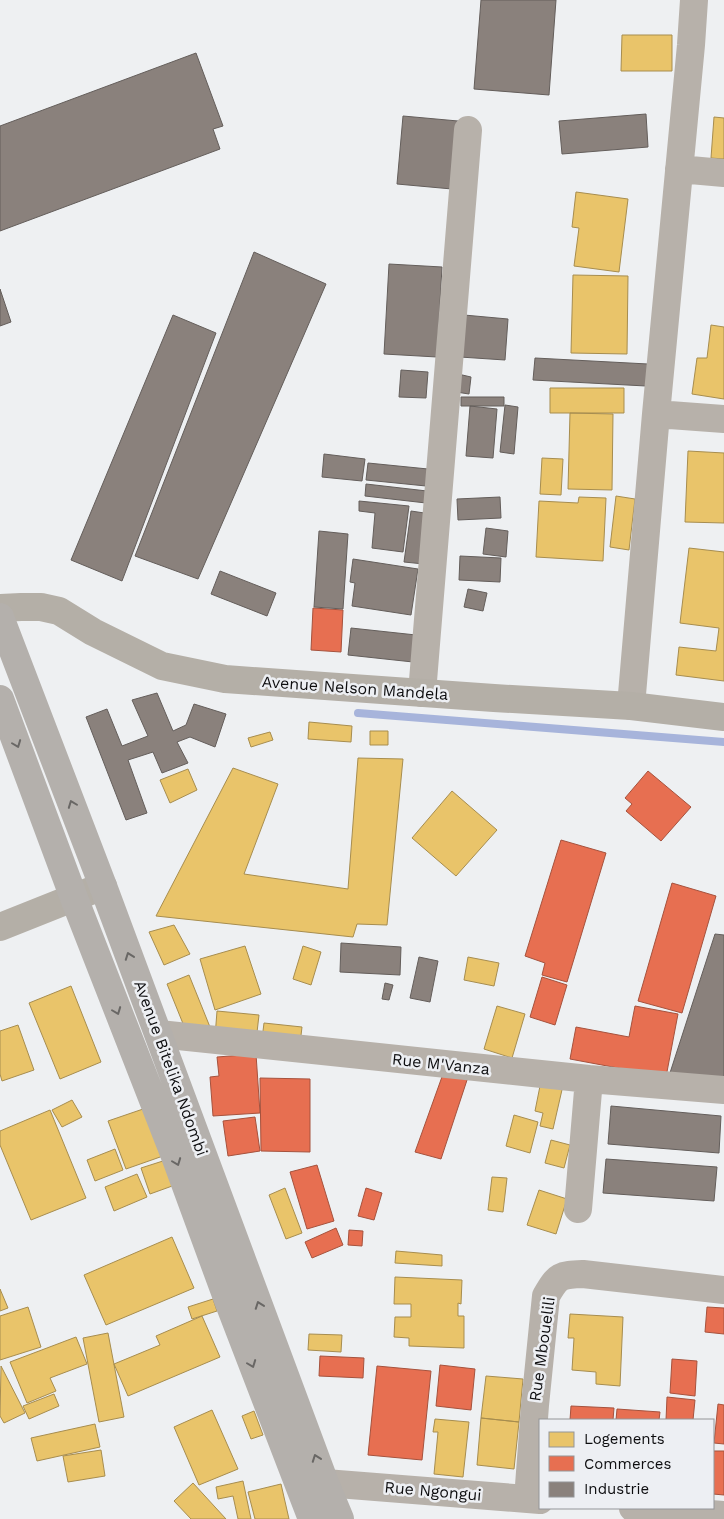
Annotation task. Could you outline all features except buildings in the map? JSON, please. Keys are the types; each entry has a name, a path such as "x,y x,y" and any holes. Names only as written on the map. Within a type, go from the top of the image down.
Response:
{"highway":[{"name":"Avenue Bitelika Ndombi","path":"0,617 159,1034 340,1519"},
{"name":"Avenue Bitelika Ndombi","path":"0,699 74,898 176,1159 233,1315 312,1519"}],"street":[{"path":"631,706 694,0"},
{"path":"422,693 468,130"},
{"path":"679,169 724,174"},
{"path":"656,414 724,420"},
{"name":"Avenue Nelson Mandela","path":"0,608 41,607 59,611 93,632 162,666 225,679 631,706 724,718"},
{"path":"0,927 103,886"},
{"name":"Rue M'Vanza","path":"159,1034 589,1079 724,1090"},
{"path":"578,1209 589,1079"},
{"name":"Rue Mbouelili","path":"534,1500 535,1405 546,1296 553,1283 562,1275 583,1274 724,1290"},
{"name":"Rue Ngongui","path":"325,1482 534,1500"},
{"path":"646,1509 724,1515"}],"waterway":[{"path":"358,713 724,742"}]}
